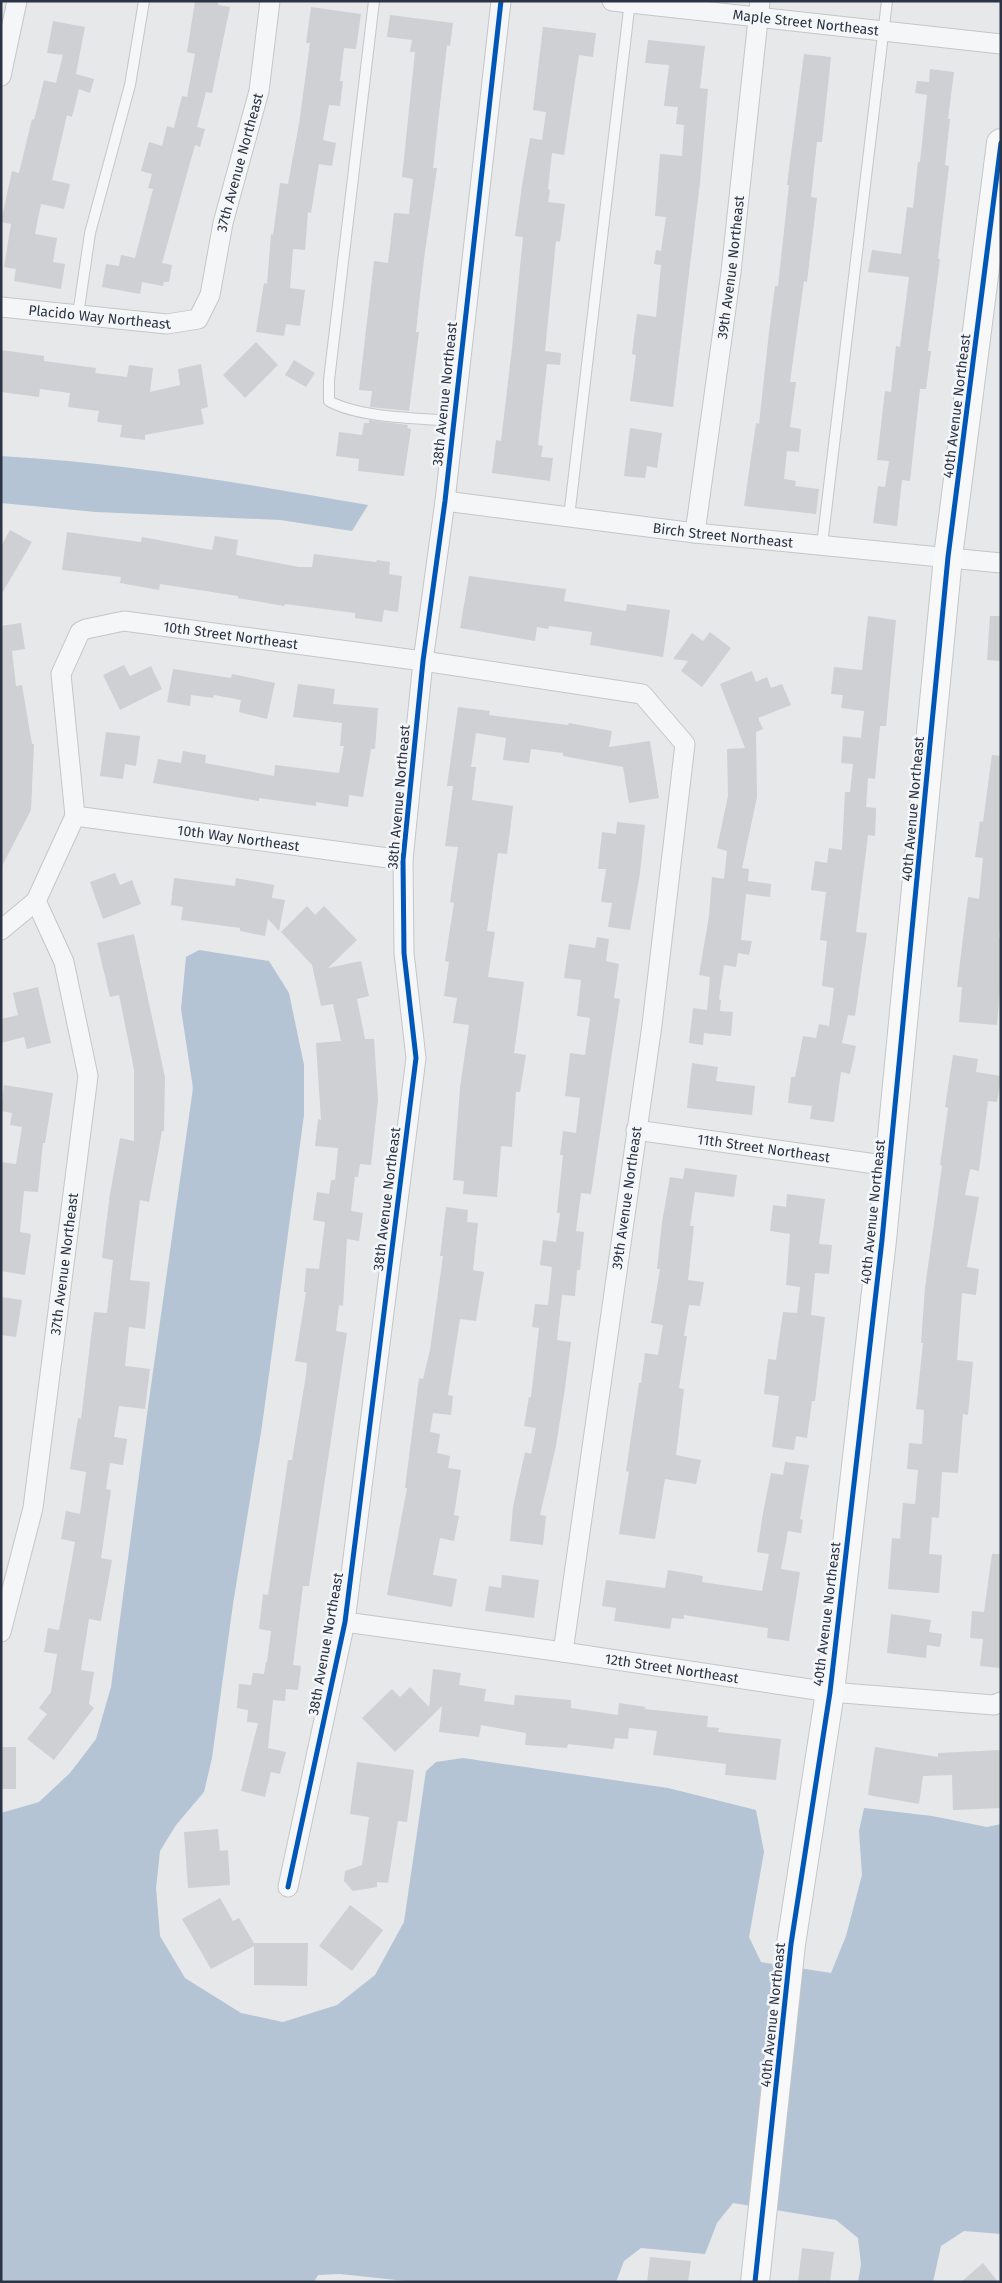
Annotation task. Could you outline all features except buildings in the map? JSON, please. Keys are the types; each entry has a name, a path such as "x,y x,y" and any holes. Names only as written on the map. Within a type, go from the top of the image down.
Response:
{"street":[{"path":"1,76 17,1"},
{"name":"37th Avenue Northeast","path":"198,319 210,295 223,223 259,91 270,1"},
{"name":"38th Avenue Northeast","path":"288,1887 344,1622 416,1058 404,953 402,860 423,661 445,501 501,1"},
{"name":"Maple Street Northeast","path":"624,2 759,10 883,32 1001,44"},
{"name":"39th Avenue Northeast","path":"695,533 731,272 759,10"},
{"name":"40th Avenue Northeast","path":"755,2282 791,1944 830,1692 890,1166 948,557 1001,143"},
{"name":"Placido Way Northeast","path":"1,307 167,324 198,319"},
{"name":"Birch Street Northeast","path":"445,501 695,533 1001,563"},
{"name":"10th Street Northeast","path":"75,816 61,674 80,632 124,621 423,661 642,694 685,744"},
{"name":"39th Avenue Northeast","path":"563,1652 652,1025 685,744"},
{"path":"1,930 36,901 75,816"},
{"name":"10th Way Northeast","path":"75,816 402,860"},
{"name":"37th Avenue Northeast","path":"1,1632 33,1508 88,1076 64,962 36,901"},
{"name":"11th Street Northeast","path":"636,1130 890,1166"},
{"name":"12th Street Northeast","path":"344,1622 563,1652 830,1692 994,1705 1001,1702"}],"lane":[{"path":"78,315 90,232 130,85 144,1"},
{"path":"374,1 329,380 329,401 342,408 356,411 453,421"},
{"path":"822,545 887,1"},
{"path":"569,517 624,2"}],"water":[{"path":"1,456 139,469 368,505 352,531 280,520 96,512 1,503"},
{"path":"199,950 269,961 289,993 304,1065 304,1115 262,1426 233,1604 212,1758 204,1792 176,1825 160,1851 156,1888 160,1936 185,1978 241,2013 283,2022 337,2005 375,1975 404,1922 426,1771 436,1762 463,1758 668,1788 756,1810 764,1852 749,1937 761,1962 831,1973 846,1936 862,1875 859,1831 864,1808 932,1816 987,1827 1001,1824 1001,2234 964,2231 941,2246 933,2282 858,2282 861,2264 858,2238 836,2220 733,2203 717,2223 705,2254 641,2248 624,2261 616,2282 415,2282 340,2274 318,2275 314,2282 1,2282 1,1813 39,1802 70,1773 96,1739 111,1687 193,1088 181,1009 186,957"}],"cycle path":[{"path":"288,1887 345,1622 416,1058 404,953 403,860 423,661 445,501 501,1"},
{"path":"755,2282 791,1944 830,1692 882,1240 948,557 1001,143"}]}
